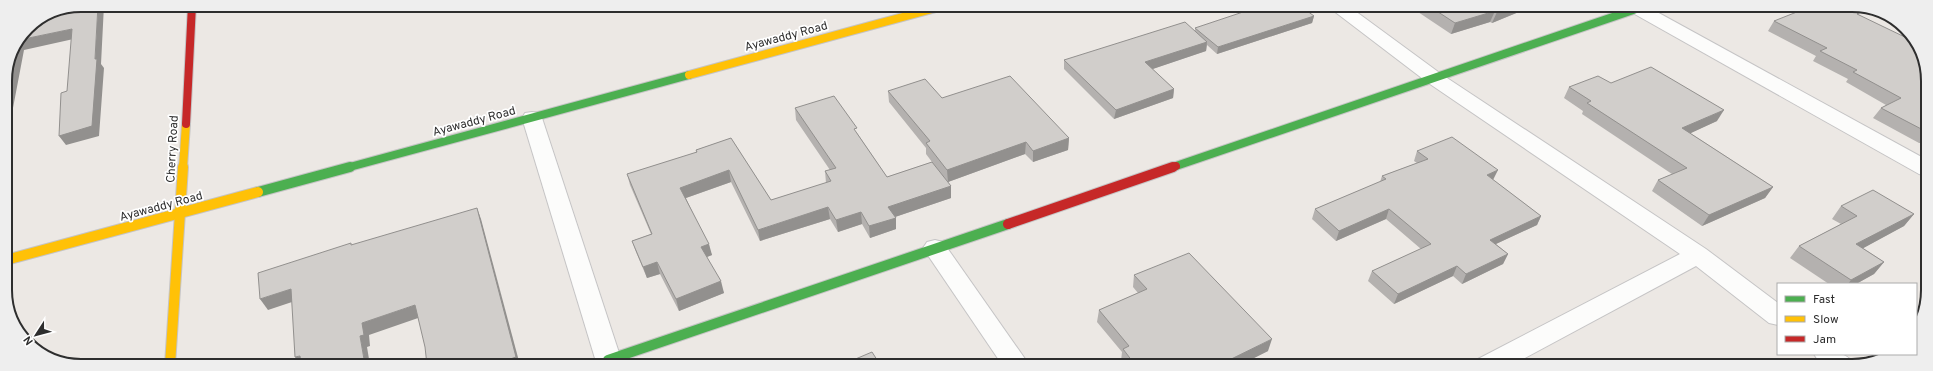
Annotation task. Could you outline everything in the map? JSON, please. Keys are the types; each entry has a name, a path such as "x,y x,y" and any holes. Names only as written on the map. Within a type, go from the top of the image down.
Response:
{"street":[{"name":"Cherry Road","path":"170,359 181,213 192,12"},
{"name":"Ayawaddy Road","path":"12,258 921,12"},
{"path":"1342,12 1434,78 1698,255 1777,315"},
{"path":"620,359 935,248 1626,12"},
{"path":"1650,12 1921,165"},
{"path":"532,118 608,359"},
{"path":"935,248 1012,359"},
{"path":"1500,359 1698,255"}],"building":[{"path":"98,12 95,59 97,59 92,126 59,136 61,93 67,91 72,29 27,38 32,32 55,17 68,13"},
{"path":"1243,12 1309,12 1314,16 1218,47 1195,28"},
{"path":"1438,12 1492,12 1455,23"},
{"path":"1797,12 1859,13 1857,14 1905,37 1912,47 1920,68 1921,129 1881,108 1901,98 1853,72 1857,70 1820,51 1827,48 1774,21"},
{"path":"1185,22 1207,42 1145,62 1174,89 1116,110 1064,60"},
{"path":"1651,67 1724,110 1682,128 1773,187 1709,215 1658,180 1687,168 1587,103 1591,101 1569,87 1598,76 1611,83"},
{"path":"1010,76 1069,138 1033,151 1026,142 947,170 926,143 930,141 888,91 925,79 942,98"},
{"path":"834,96 857,128 854,129 887,177 932,162 951,186 888,207 896,218 869,226 861,212 836,220 828,207 758,230 729,170 680,188 709,244 701,247 721,281 676,299 657,262 643,267 632,241 652,234 627,174 697,152 696,150 731,138 771,200 831,181 825,171 836,168 795,108"},
{"path":"1452,137 1498,170 1487,175 1541,216 1490,240 1508,254 1466,274 1457,266 1398,294 1372,271 1431,244 1389,209 1339,231 1315,209 1386,179 1382,176 1428,159 1417,151"},
{"path":"1873,190 1914,214 1856,244 1884,262 1851,280 1799,246 1857,216 1841,206"},
{"path":"477,208 516,357 510,359 426,359 415,305 362,323 364,335 360,336 364,359 300,359 300,356 295,357 291,289 260,299 258,273 351,243 351,245"},
{"path":"1189,253 1272,339 1231,359 1131,359 1123,349 1129,346 1099,310 1147,289 1134,275"},
{"path":"872,352 876,359 856,359"}],"traffic: fast":[{"path":"1176,166 1627,12"},
{"path":"258,192 689,75"},
{"path":"611,359 1008,224"}],"traffic: slow":[{"path":"689,75 921,12"},
{"path":"170,359 186,124"},
{"path":"12,258 258,192"}],"traffic: jam":[{"path":"186,124 192,12"},
{"path":"1008,224 1176,166"}]}
